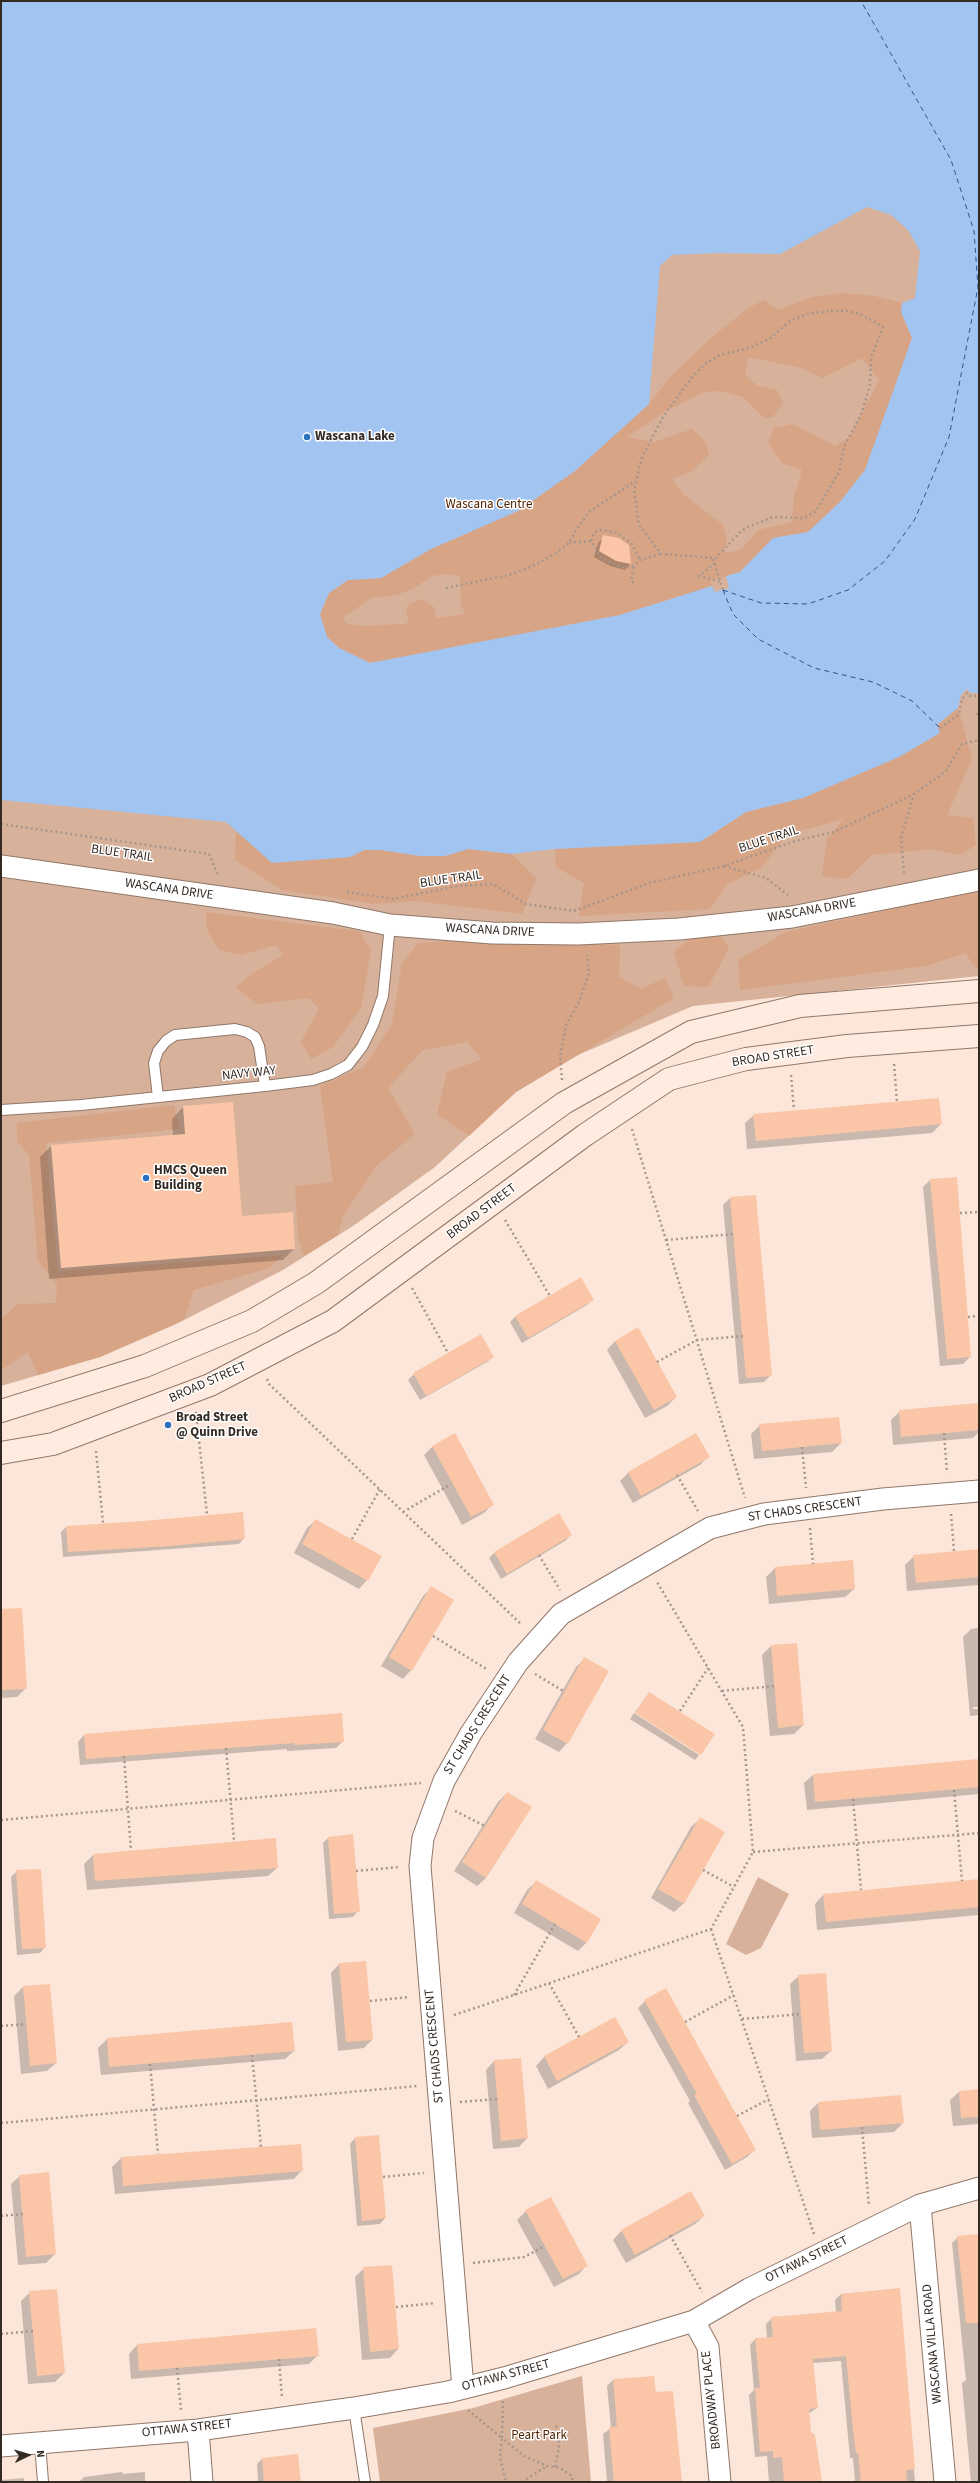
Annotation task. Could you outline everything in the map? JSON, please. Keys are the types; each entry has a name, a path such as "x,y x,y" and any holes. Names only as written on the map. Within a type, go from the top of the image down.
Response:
{"main road":[{"path":"1,1411 145,1366 252,1321 316,1283 564,1103 691,1032 800,1006 979,991"},
{"name":"BROAD STREET","path":"1,1453 54,1444 210,1385 333,1321 626,1108 669,1079 746,1059 790,1053 979,1036"}],"street":[{"name":"WASCANA DRIVE","path":"1,866 333,913 390,925 492,933 578,934 679,929 792,917 979,880"},
{"name":"ST CHADS CRESCENT","path":"456,2390 456,2302 420,1866 423,1838 436,1801 444,1782 471,1733 517,1663 561,1614 708,1529 764,1514 883,1499 979,1491"},
{"name":"OTTAWA STREET","path":"1,2446 190,2430 284,2418 354,2408 456,2390 504,2378 703,2316 749,2289 920,2205 979,2188"},
{"name":"WASCANA VILLA ROAD","path":"920,2205 945,2482"},
{"name":"BROADWAY PLACE","path":"703,2316 708,2347 720,2482"},
{"path":"190,2430 202,2482"}],"lane":[{"name":"NAVY WAY","path":"1,1110 158,1097 265,1086 313,1080 331,1074 348,1065 362,1047 373,1025 383,996 390,925"},
{"path":"158,1097 154,1063 158,1051 166,1041 175,1035 212,1031 235,1029 255,1037 259,1046 265,1086"},
{"path":"354,2408 365,2482"},
{"path":"40,2442 43,2482"}],"path":[{"path":"635,586 631,579 634,566 640,560 661,554 713,559 721,555 741,531 748,527 773,517 804,518 816,511 840,472 844,447 862,412 870,385 871,358 883,327 867,317 848,311 808,314 790,321 769,339 746,349 720,355 706,363 692,377 663,418 642,457 635,481 635,508 639,525 661,554"},
{"path":"446,588 487,581 516,572 556,553 569,543 589,512 635,481"},
{"path":"591,541 594,533 600,530 615,532 632,544 640,560"},
{"path":"569,543 591,541"},
{"path":"591,541 602,559 610,564 625,568 634,566"},
{"path":"713,559 723,590"},
{"path":"715,563 699,576 720,582"},
{"path":"940,728 959,714 962,699 967,693 970,696 979,696"},
{"name":"BLUE TRAIL","path":"343,892 394,899 458,886 493,884 526,904 574,911 649,883 724,866 795,841 834,832 914,794 946,771 962,744 979,740"},
{"path":"905,894 901,838 914,794"},
{"path":"1,824 209,854 220,880"},
{"path":"724,866 766,878 789,896 792,917"},
{"path":"564,1103 560,1056 566,1025 579,1002 589,974 587,951 578,934 574,911"},
{"path":"892,1043 897,1102"},
{"path":"790,1053 794,1110"},
{"path":"626,1108 751,1517"},
{"path":"495,1203 550,1296"},
{"path":"960,1214 979,1212"},
{"path":"666,1240 733,1234"},
{"path":"402,1270 448,1353"},
{"path":"968,1317 979,1316"},
{"path":"657,1362 697,1340 742,1336"},
{"path":"257,1360 269,1384 537,1640"},
{"path":"187,1394 198,1416 206,1515"},
{"path":"94,1429 102,1523"},
{"path":"677,1475 708,1529"},
{"path":"404,1512 451,1484"},
{"path":"352,1539 380,1490"},
{"path":"539,1555 570,1608"},
{"path":"433,2022 711,1928 753,1852 743,1727 646,1564"},
{"path":"433,1636 505,1680"},
{"path":"517,1663 565,1692"},
{"path":"680,1712 708,1668"},
{"path":"722,1691 774,1686"},
{"path":"226,1748 234,1840"},
{"path":"124,1756 131,1851"},
{"path":"1,1820 444,1782"},
{"path":"954,1790 962,1881"},
{"path":"853,1799 861,1890"},
{"path":"436,1801 485,1826"},
{"path":"753,1852 979,1832"},
{"path":"356,1871 420,1866"},
{"path":"704,1870 734,1887"},
{"path":"514,1995 555,1924"},
{"path":"711,1928 821,2254"},
{"path":"549,1983 579,2037"},
{"path":"370,2001 430,1995"},
{"path":"685,2022 734,1995"},
{"path":"742,2019 801,2014"},
{"path":"1,2026 26,2024"},
{"path":"252,2055 261,2147"},
{"path":"150,2064 158,2154"},
{"path":"1,2123 438,2084"},
{"path":"440,2104 497,2099"},
{"path":"737,2116 768,2099"},
{"path":"862,2127 871,2229"},
{"path":"383,2177 445,2171"},
{"path":"1,2216 23,2214"},
{"path":"670,2235 703,2316"},
{"path":"453,2265 524,2257 545,2246"},
{"path":"396,2307 456,2302"},
{"path":"1,2334 33,2331"},
{"path":"279,2359 284,2418"},
{"path":"177,2368 190,2430"},
{"path":"504,2378 500,2457 506,2482"},
{"path":"456,2390 502,2438 524,2456 547,2466 560,2468 572,2476 573,2482"},
{"path":"555,2467 559,2447 556,2423"},
{"path":"522,2482 547,2466"}],"green space":[{"name":"Wascana Lake","path":"1,1 979,1 979,976 693,1006 573,1057 516,1092 435,1167 353,1226 283,1270 174,1325 100,1357 1,1386"},
{"path":"758,1877 789,1894 761,1948 746,1955 726,1944"},
{"name":"Peart Park","path":"582,2376 591,2482 380,2482 373,2428 473,2408"}],"shaded area":[{"path":"842,293 874,296 902,303 901,312 912,338 865,470 840,502 808,532 773,538 740,572 711,581 712,586 620,615 370,663 339,648 327,637 320,614 329,593 348,580 381,578 431,549 518,511 575,471 649,404 671,376 710,339 748,308 764,300 778,310 812,297","holes":["748,357 802,368 822,378 862,358 879,380 849,438 835,446 792,424 774,428 768,442 782,463 802,470 794,497 792,522 758,530 742,549 730,553 724,551 727,539 723,525 684,495 672,479 691,472 709,455 705,441 692,429 654,442 627,437 669,409 704,392 720,391 743,397 764,418 773,417 783,403 777,390 758,386 745,375","446,574 460,576 461,604 465,614 436,618 433,606 422,599 409,604 406,610 409,621 405,624 364,626 347,624 343,618 371,598 396,595 413,589 432,576"]},
{"path":"958,708 972,759 947,815 973,818 976,845 960,855 931,849 872,855 847,879 822,876 827,839 844,819 788,834 761,868 726,885 710,909 579,916 584,883 556,867 555,849 700,842 746,812 803,798 899,757 939,733 937,725"},
{"path":"236,830 272,863 350,857 364,850 381,850 420,856 445,856 468,849 512,854 536,878 522,914 416,901 374,904 282,890 235,860"},
{"path":"979,890 979,972 965,953 926,966 740,990 738,960 786,932"},
{"path":"206,912 359,931 371,950 361,1008 333,1047 311,1059 301,1042 319,1009 309,998 257,1004 236,987 253,973 283,955 276,945 241,955 219,950 207,930"},
{"path":"694,935 721,936 729,948 708,987 684,986 674,952"},
{"path":"451,941 620,945 619,977 641,989 665,978 674,998 516,1092 469,1136 437,1114 447,1072 482,1059 467,1042 423,1050 388,1088 415,1134 376,1166 343,1216 338,1235 304,1256 298,1237 295,1186 333,1182 320,1086 364,1067 392,1024 402,963 418,943"},
{"path":"174,1105 179,1129 46,1143 58,1271 283,1255 269,1268 194,1290 184,1320 100,1357 38,1375 28,1352 1,1370 1,1319 18,1304 56,1303 57,1285 38,1261 29,1155 17,1141 17,1123"}],"water":[{"name":"Wascana Lake","path":"1,1 979,1 979,693 970,693 967,689 961,695 958,708 937,725 940,733 899,757 803,798 746,812 700,842 555,849 512,854 468,849 445,856 420,856 381,850 364,850 350,857 272,863 226,822 1,800","holes":["867,207 891,215 908,230 920,251 915,298 902,303 901,312 912,338 865,470 840,502 808,532 773,538 740,572 726,576 729,588 715,592 712,586 620,615 370,663 339,648 327,637 320,614 329,593 348,580 381,578 431,549 518,511 575,471 649,404 660,266 672,255 718,253 780,254"]}],"building":[{"path":"603,535 619,538 629,545 631,564 616,561 599,551"},
{"path":"939,1098 942,1124 756,1141 753,1114"},
{"name":"HMCS Queen Building","path":"233,1102 242,1216 293,1212 295,1249 61,1268 51,1145 185,1134 183,1106"},
{"path":"957,1177 971,1357 947,1359 930,1179"},
{"path":"756,1195 772,1376 746,1378 730,1197"},
{"path":"581,1277 594,1300 528,1338 515,1316"},
{"path":"638,1327 677,1397 654,1410 615,1341"},
{"path":"481,1334 494,1357 426,1396 413,1373"},
{"path":"979,1403 979,1430 901,1437 899,1410"},
{"path":"839,1417 842,1443 762,1451 759,1424"},
{"path":"455,1433 494,1505 471,1517 432,1446"},
{"path":"696,1433 710,1457 641,1496 628,1472"},
{"path":"243,1512 245,1539 170,1546 68,1552 66,1526"},
{"path":"559,1513 572,1535 507,1574 494,1552"},
{"path":"315,1519 382,1556 368,1581 302,1544"},
{"path":"979,1549 979,1577 916,1583 913,1555"},
{"path":"853,1560 855,1589 777,1596 775,1567"},
{"path":"431,1586 454,1600 412,1671 389,1657"},
{"path":"22,1608 27,1689 1,1690 1,1609"},
{"path":"797,1643 804,1725 778,1728 771,1645"},
{"path":"584,1657 609,1671 568,1744 543,1730"},
{"path":"649,1692 715,1734 701,1755 635,1713"},
{"path":"342,1713 344,1742 294,1745 294,1743 86,1759 84,1734"},
{"path":"979,1759 979,1787 815,1802 813,1774"},
{"path":"507,1792 532,1807 486,1878 462,1862"},
{"path":"700,1817 725,1832 684,1904 658,1889"},
{"path":"353,1834 360,1912 334,1914 328,1837"},
{"path":"276,1838 278,1868 95,1881 93,1854"},
{"path":"41,1869 46,1948 22,1949 16,1870"},
{"path":"979,1879 979,1907 826,1922 823,1894"},
{"path":"536,1880 601,1919 587,1943 522,1904"},
{"path":"366,1961 373,2040 346,2042 339,1963"},
{"path":"826,1973 832,2051 804,2053 798,1975"},
{"path":"50,1984 57,2063 30,2066 23,1986"},
{"path":"666,1988 756,2150 732,2164 694,2095 697,2094 644,2000"},
{"path":"615,2017 629,2042 557,2081 544,2056"},
{"path":"292,2022 295,2051 109,2067 107,2038"},
{"path":"521,2058 528,2138 501,2141 494,2060"},
{"path":"979,2089 979,2117 961,2118 959,2091"},
{"path":"901,2095 904,2123 820,2130 818,2102"},
{"path":"379,2135 386,2218 362,2221 355,2137"},
{"path":"301,2144 303,2171 123,2186 121,2157"},
{"path":"49,2172 56,2254 26,2257 19,2175"},
{"path":"691,2191 705,2216 635,2255 621,2230"},
{"path":"551,2197 588,2266 563,2279 525,2210"},
{"path":"979,2234 979,2323 966,2323 957,2236"},
{"path":"392,2265 399,2349 370,2352 363,2267"},
{"path":"900,2288 915,2469 906,2470 907,2482 861,2482 858,2453 856,2453 853,2429 846,2356 813,2359 818,2408 809,2409 811,2432 815,2435 822,2482 784,2482 782,2457 773,2458 773,2451 760,2452 755,2388 760,2388 755,2338 773,2337 771,2317 842,2311 841,2294"},
{"path":"57,2289 65,2373 37,2376 29,2291"},
{"path":"316,2328 319,2356 139,2371 137,2344"},
{"path":"654,2376 656,2392 673,2391 682,2482 614,2482 609,2427 617,2426 613,2379"},
{"path":"298,2454 301,2482 264,2482 262,2458"}],"ferry route":[{"path":"723,590 761,603 808,604 848,590 885,561 915,519 949,437 978,287 974,231 951,160 861,1"},
{"path":"723,590 733,614 758,639 814,668 873,682 912,701 940,728"}],"place":[{"name":"Wascana Lake","path":"307,437"},
{"name":"HMCS Queen Building","path":"146,1178"},
{"name":"Broad Street @ Quinn Drive","path":"168,1425"}],"park label":[{"name":"Wascana Centre","path":"489,505"}]}
